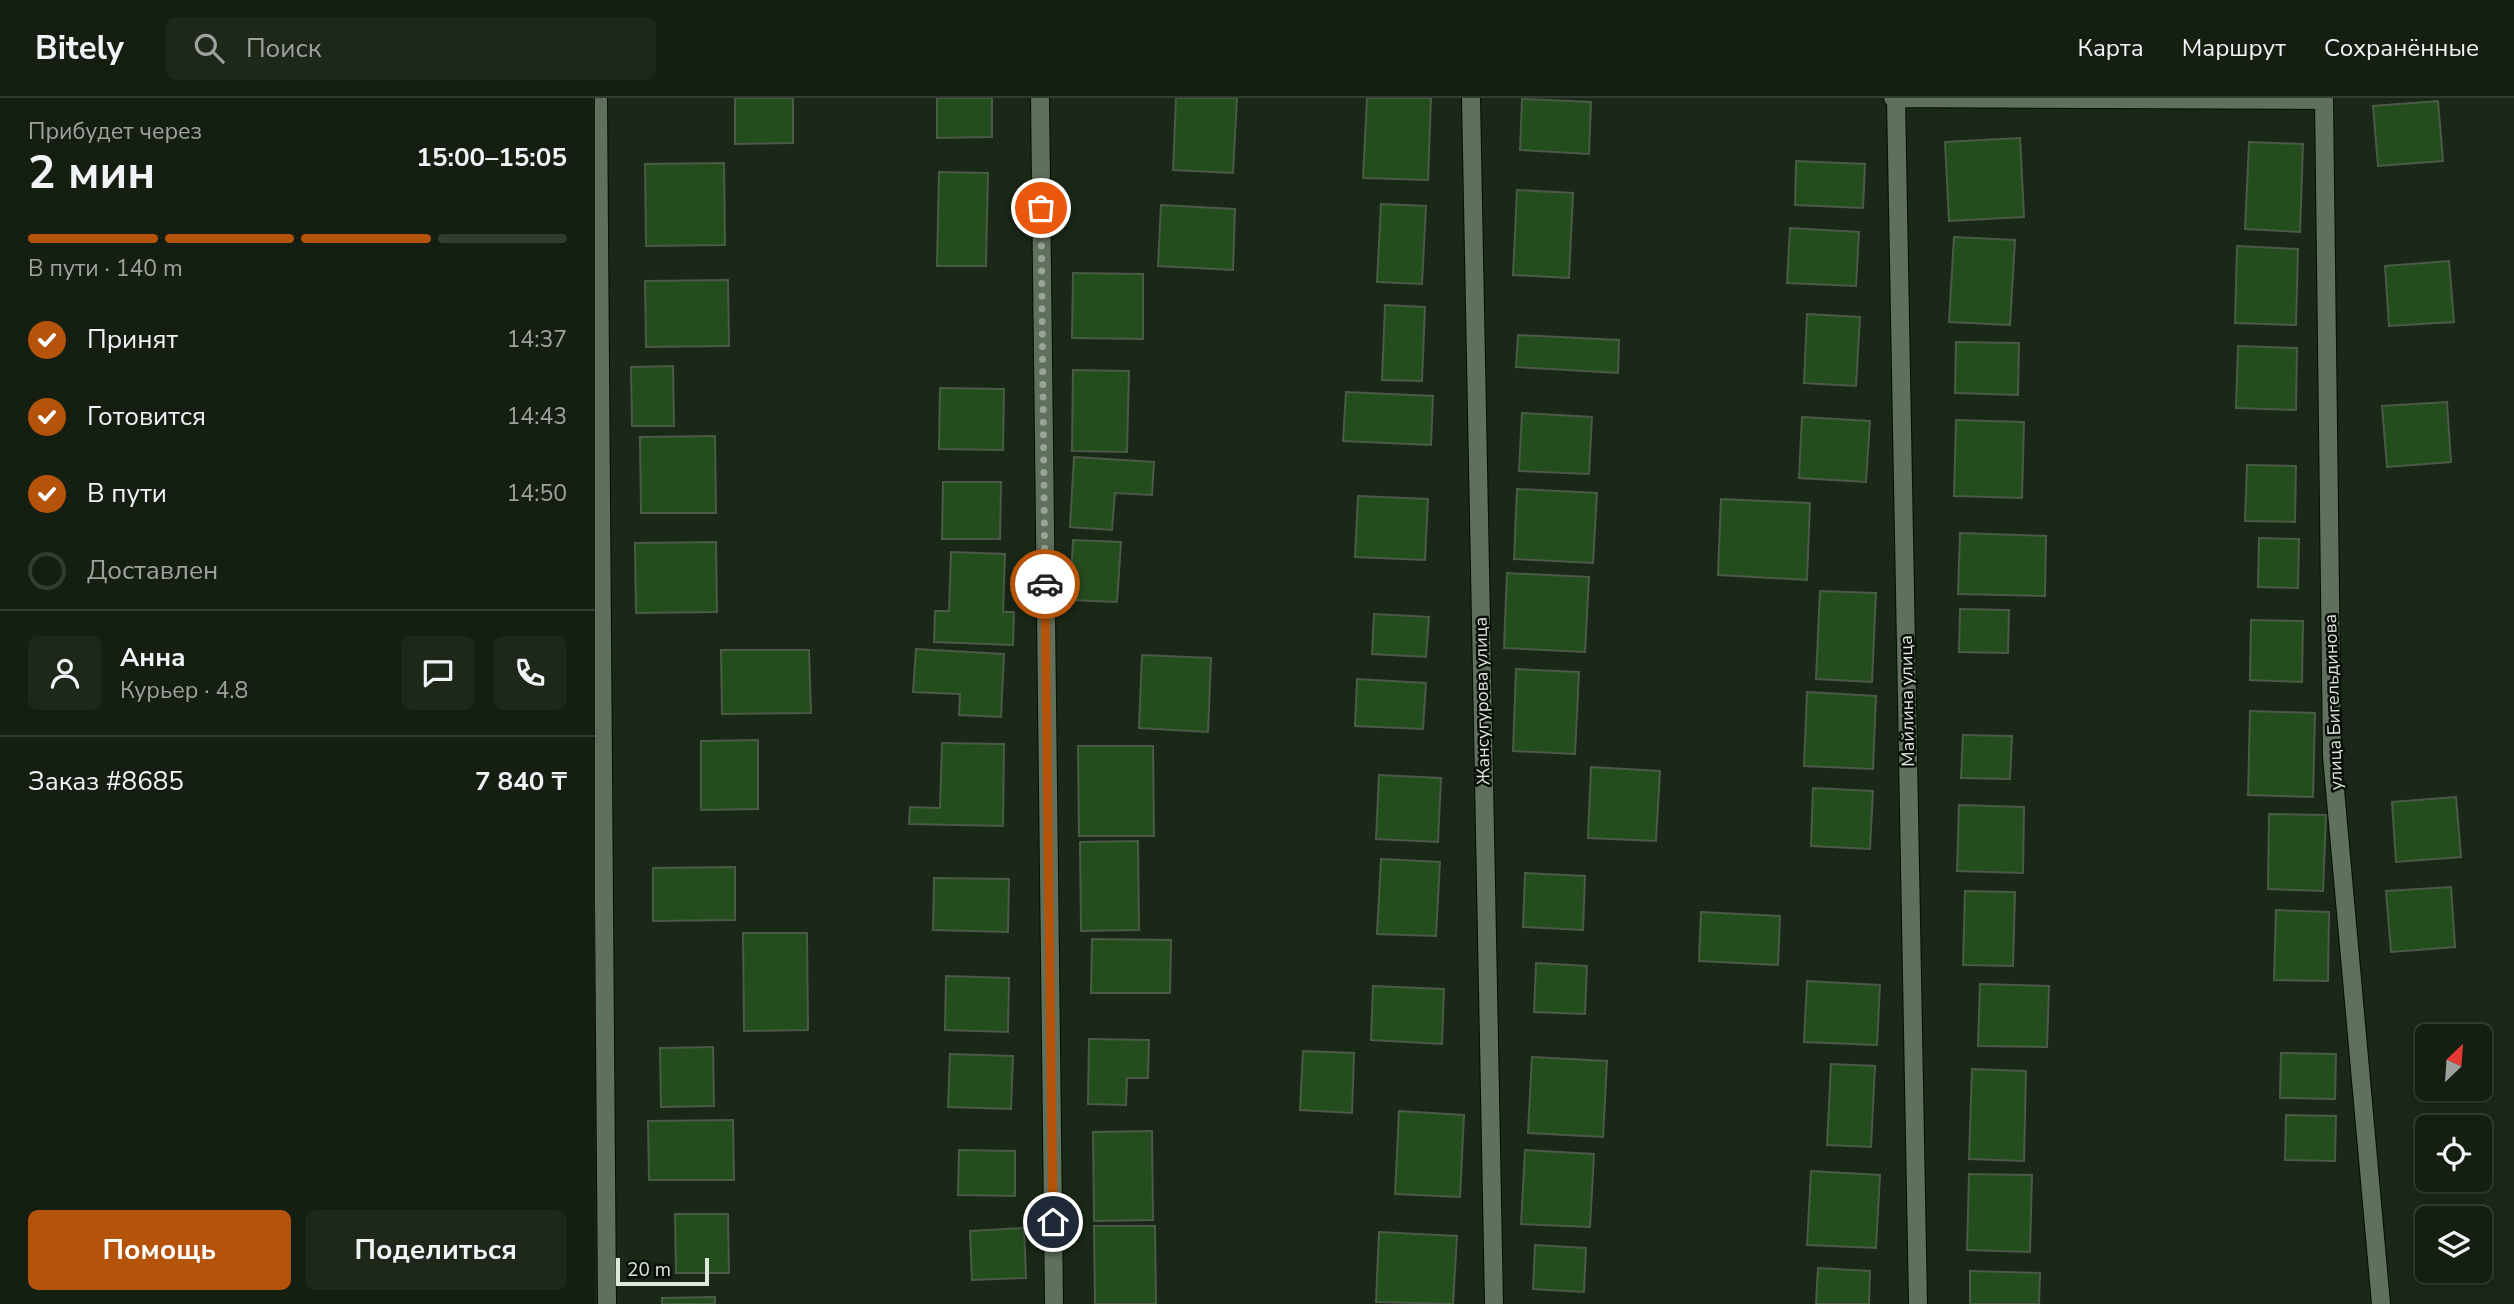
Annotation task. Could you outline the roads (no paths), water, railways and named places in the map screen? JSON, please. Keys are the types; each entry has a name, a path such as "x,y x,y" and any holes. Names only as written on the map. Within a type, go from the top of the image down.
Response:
{"street":[{"path":"598,98 607,1304"},
{"path":"1040,98 1054,1304"},
{"name":"Жансугурова улица","path":"1471,98 1494,1304"},
{"path":"1895,98 2324,99"},
{"name":"Майлина улица","path":"1895,98 1918,1304"},
{"name":"улица Бигельдинова","path":"2324,99 2332,756 2381,1304"}]}
